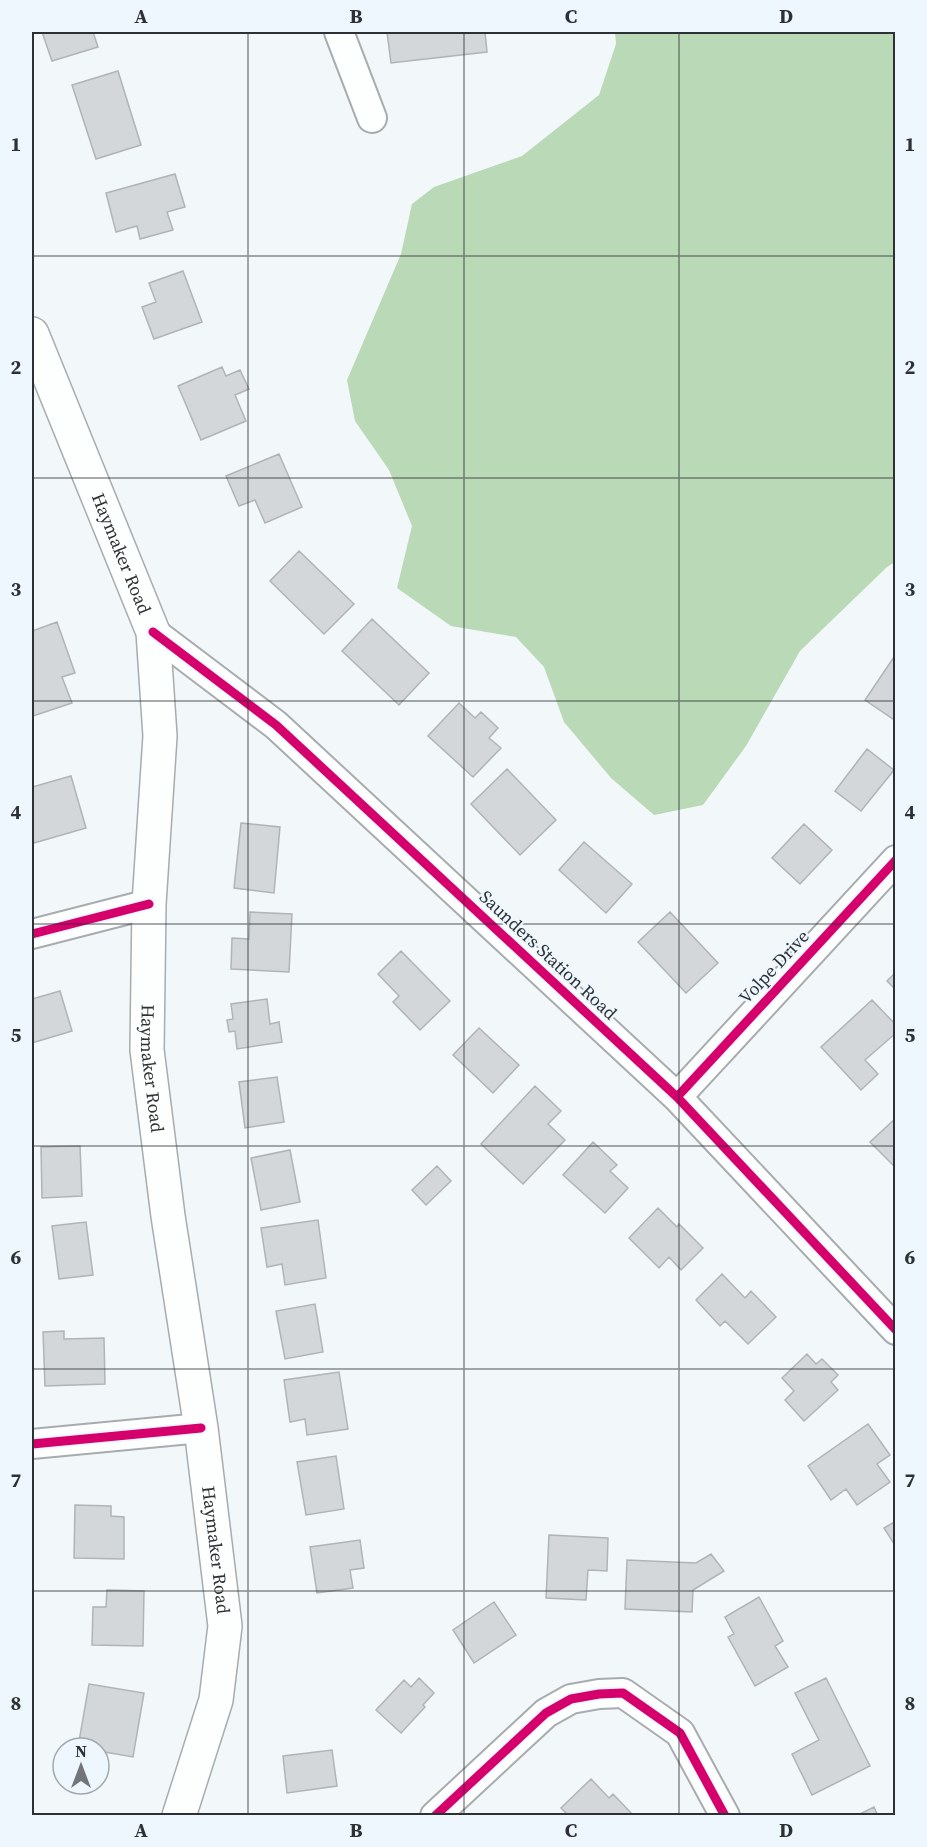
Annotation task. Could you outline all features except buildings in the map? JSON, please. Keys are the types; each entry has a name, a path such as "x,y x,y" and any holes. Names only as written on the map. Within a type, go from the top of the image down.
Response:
{"main road":[{"name":"Haymaker Road","path":"32,334 153,632 160,736 149,904 147,1050 168,1216 201,1428 225,1626 216,1701 179,1815"}],"street":[{"path":"339,32 372,118"},
{"name":"Saunders Station Road","path":"153,632 276,724 677,1097 896,1329"},
{"name":"Volpe Drive","path":"677,1097 896,860"},
{"path":"32,934 149,904"},
{"path":"32,1444 201,1428"},
{"path":"435,1815 546,1713 571,1699 623,1693 680,1733 725,1815"}],"green space":[{"path":"615,32 895,32 895,562 887,567 800,651 746,746 703,805 654,815 611,778 564,722 544,667 516,637 451,626 397,588 412,526 389,470 355,421 347,380 401,254 412,204 434,187 522,156 599,95 616,44"}],"cycle path":[{"path":"153,632 276,725 677,1097 896,1330"},
{"path":"677,1097 896,860"},
{"path":"32,934 149,904"},
{"path":"32,1444 201,1428"},
{"path":"435,1816 546,1713 571,1699 623,1693 680,1733 725,1816"}]}
